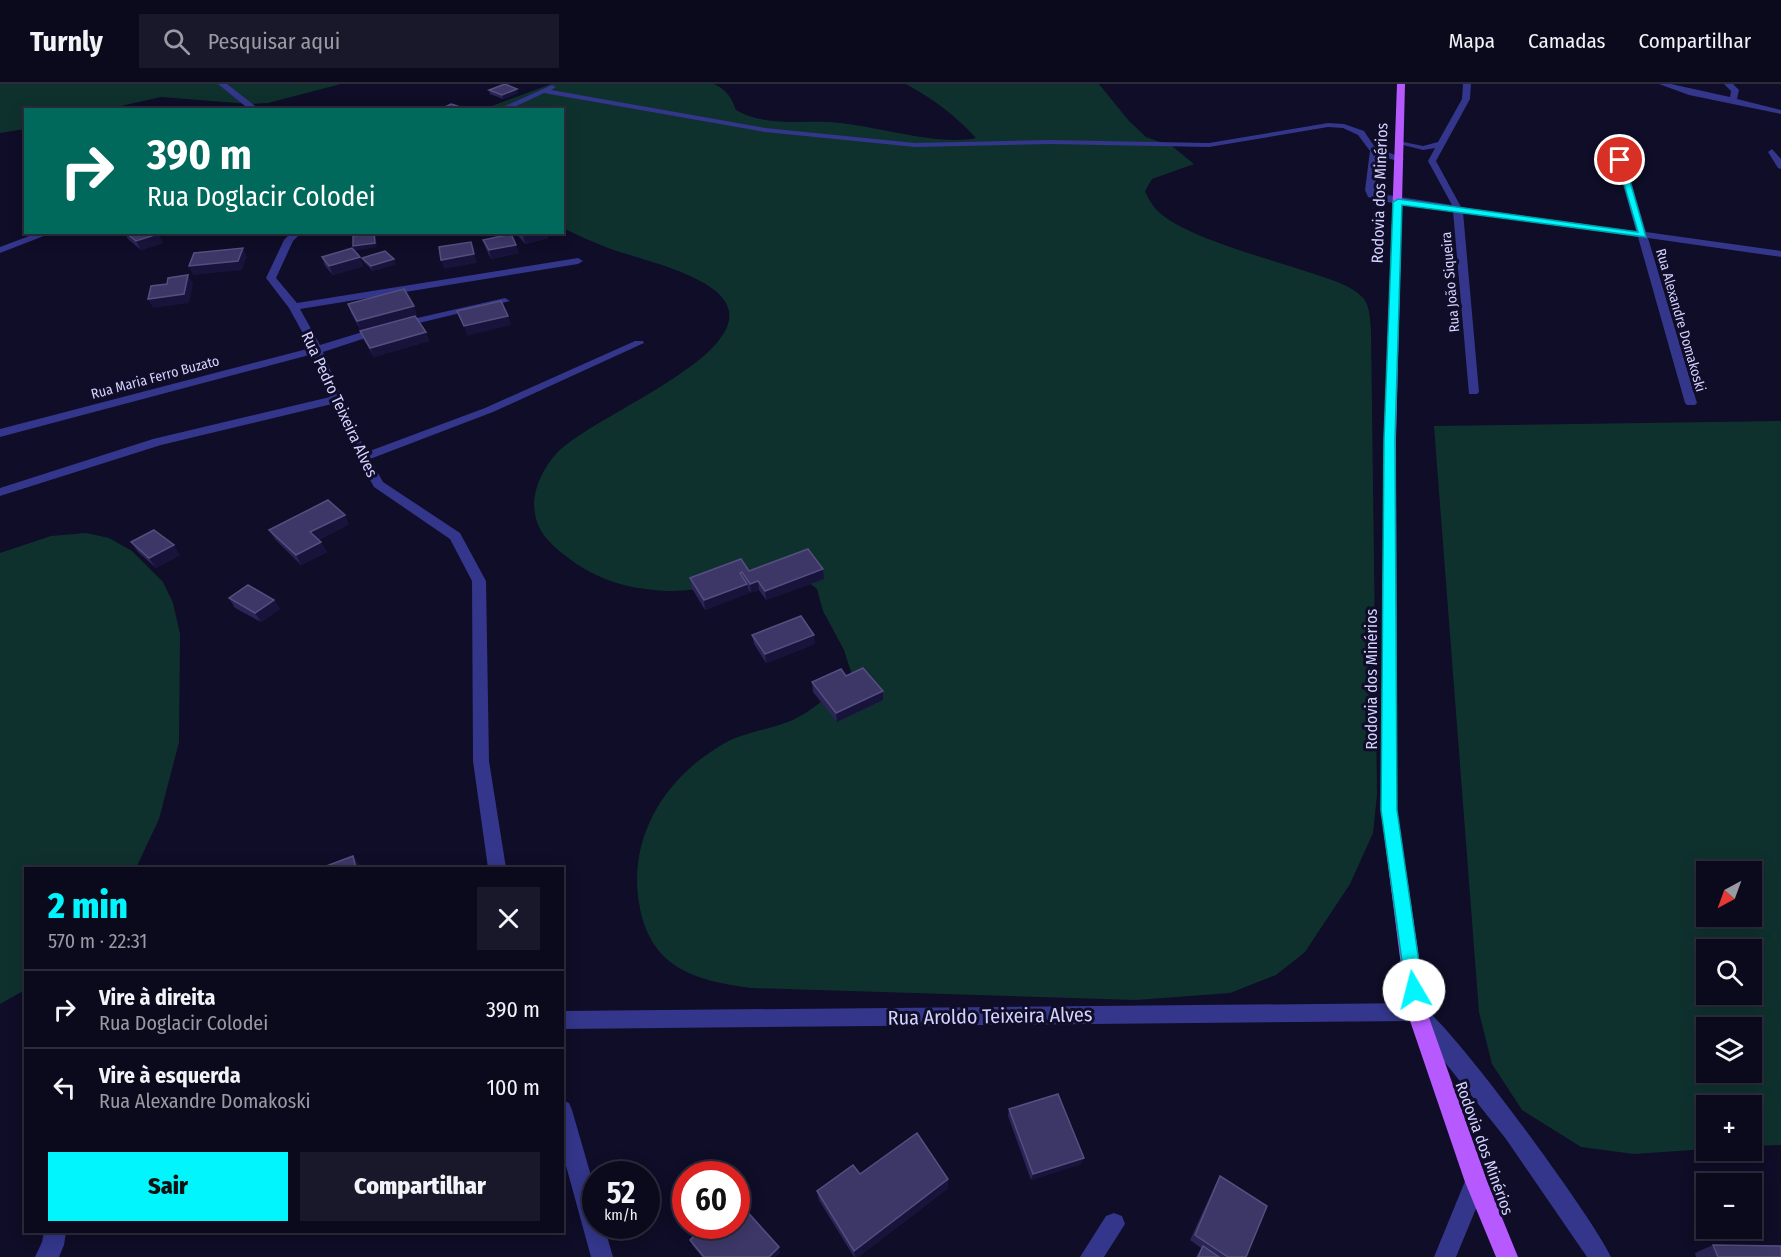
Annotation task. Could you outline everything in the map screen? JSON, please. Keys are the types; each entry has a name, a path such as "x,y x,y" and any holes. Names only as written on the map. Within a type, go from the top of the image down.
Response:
{"main road":[{"name":"Rodovia dos Minérios","path":"1401,84 1390,439 1389,810 1418,1012 1476,1182 1507,1257"}],"street":[{"path":"222,84 253,108"},
{"path":"505,108 562,84"},
{"name":"Rua João Siqueira","path":"1467,84 1466,99 1432,161 1437,176 1454,193 1458,211 1473,392"},
{"path":"1663,84 1703,96 1781,112"},
{"path":"1728,84 1735,90 1735,97 1731,100"},
{"path":"543,91 765,130 915,145 1048,142 1209,145 1328,125 1356,129 1361,133 1365,144 1374,151 1399,151 1440,144"},
{"name":"Rua Alexandre Domakoski","path":"1615,141 1691,403"},
{"path":"1374,151 1369,190 1371,195 1398,202 1781,254"},
{"path":"1772,152 1781,166"},
{"path":"0,250 44,234"},
{"name":"Rua Pedro Teixeira Alves","path":"296,234 290,240 271,278 294,307 317,350 363,457 378,484 455,536 479,581 481,761 497,867"},
{"path":"294,307 578,261"},
{"name":"Rua Maria Ferro Buzato","path":"0,433 317,350 343,340 412,321 505,301"},
{"path":"363,457 489,410 639,343"},
{"path":"0,492 157,442 337,399"},
{"path":"1418,1012 1481,1087 1564,1200 1600,1257"},
{"name":"Rua Aroldo Teixeira Alves","path":"564,1020 1418,1012"},
{"path":"564,1117 602,1257"},
{"path":"1445,1257 1476,1182"},
{"path":"1090,1257 1114,1224"},
{"path":"46,1257 53,1245 55,1233"}],"green space":[{"path":"0,84 341,84 268,103 250,104 161,97 112,108 24,108 24,129 0,133"},
{"path":"551,84 714,84 728,94 736,110 760,119 840,123 927,138 961,140 976,138 943,108 906,84 1099,84 1129,121 1146,137 1172,146 1194,164 1152,179 1145,191 1161,214 1191,232 1211,240 1339,283 1353,289 1364,299 1369,310 1371,330 1377,795 1373,833 1350,884 1305,952 1276,975 1230,993 1136,1000 751,988 699,977 670,962 658,950 649,936 642,917 637,890 638,864 643,840 652,816 666,795 682,775 725,743 793,720 809,711 852,675 844,650 823,611 817,589 788,567 698,589 652,590 636,588 595,575 570,559 547,539 535,516 534,502 536,489 548,464 573,440 658,388 710,350 725,330 729,311 723,299 712,288 696,279 677,270 608,248 564,228 564,108 486,108"},
{"path":"1781,421 1781,1145 1762,1146 1762,1095 1696,1095 1696,1150 1634,1154 1581,1147 1522,1110 1492,1064 1479,1012 1434,426"},
{"path":"86,533 109,538 132,551 163,582 173,603 180,634 179,742 159,819 136,867 24,867 24,991 0,1004 0,553 51,536"}],"building":[{"path":"505,84 517,89 502,95 489,90"},
{"path":"451,104 463,108 443,108"},
{"path":"127,234 158,234 136,241"},
{"path":"374,234 375,243 353,246 353,236"},
{"path":"511,234 516,245 489,250 483,240"},
{"path":"471,242 474,254 441,260 439,247"},
{"path":"243,248 238,261 189,266 194,253"},
{"path":"352,248 360,257 329,266 322,257"},
{"path":"385,251 394,259 371,266 362,258"},
{"path":"188,275 184,294 148,299 151,286 167,284 168,278"},
{"path":"404,289 414,306 357,321 348,304"},
{"path":"501,301 508,316 464,326 457,311"},
{"path":"415,316 426,332 370,348 360,331"},
{"path":"328,500 345,515 310,532 321,542 296,555 269,530"},
{"path":"154,530 174,545 149,558 131,542"},
{"path":"808,549 823,569 765,591 758,581 750,584 742,572 740,573 747,584 704,600 690,578 741,559 749,571"},
{"path":"248,585 274,600 255,613 229,598"},
{"path":"801,616 814,635 765,654 752,635"},
{"path":"863,668 883,691 836,713 812,682 841,669 846,676"},
{"path":"353,856 356,867 324,867"},
{"path":"1058,1094 1084,1158 1033,1174 1009,1109"},
{"path":"917,1133 948,1179 854,1251 817,1191 853,1165 860,1174"},
{"path":"1220,1176 1267,1206 1246,1257 1228,1257 1195,1235"},
{"path":"750,1215 779,1247 769,1257 704,1257 690,1240 750,1239"},
{"path":"1713,1245 1781,1246 1781,1257 1718,1257"},
{"path":"1203,1246 1219,1257 1198,1257"}],"route":[{"path":"1414,990 1389,810 1390,439 1398,202 1643,235 1620,160"}]}
